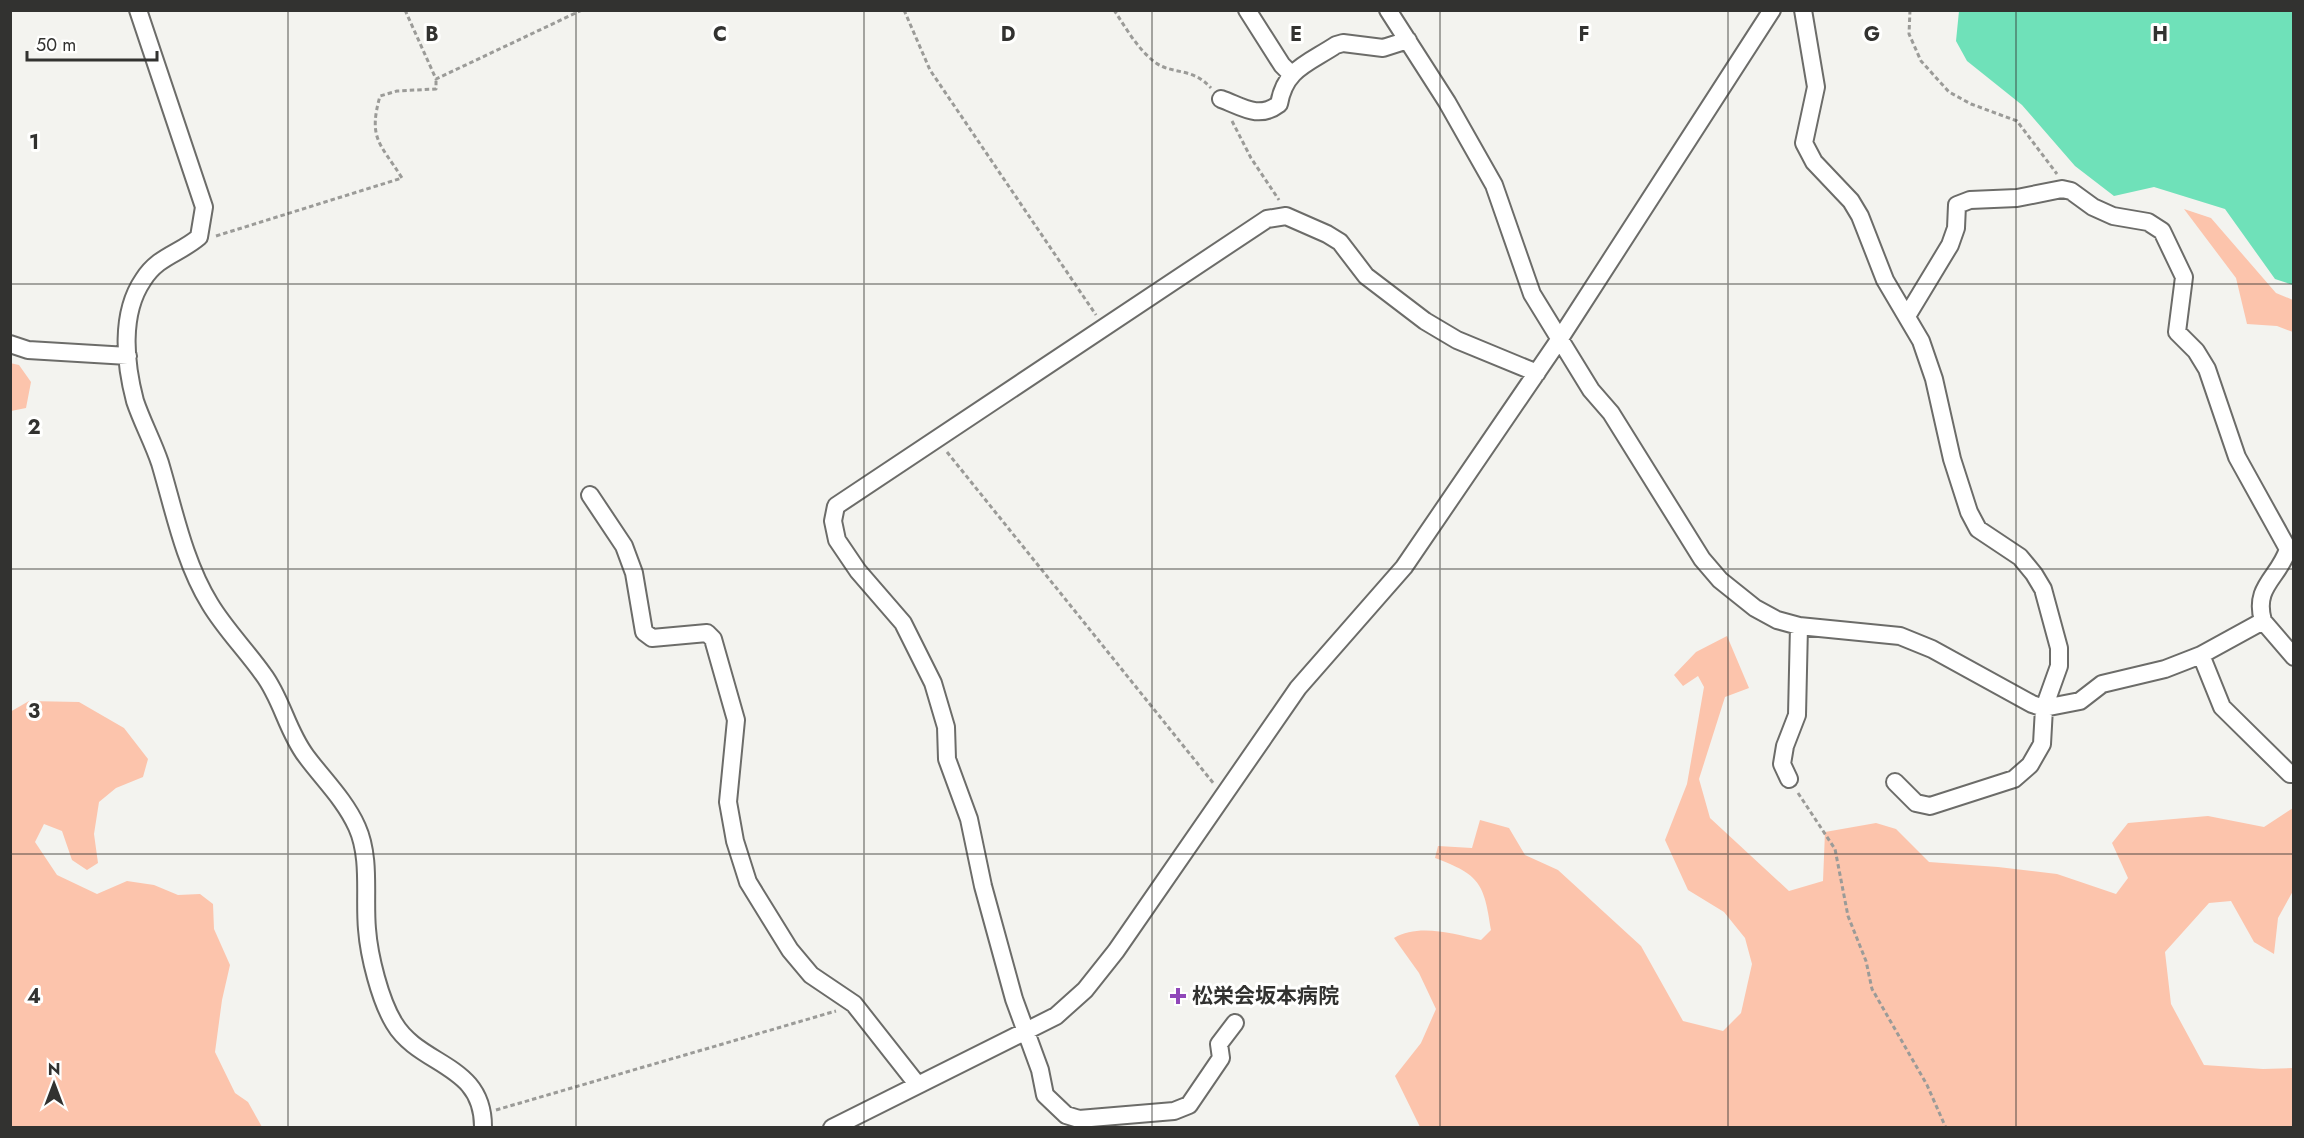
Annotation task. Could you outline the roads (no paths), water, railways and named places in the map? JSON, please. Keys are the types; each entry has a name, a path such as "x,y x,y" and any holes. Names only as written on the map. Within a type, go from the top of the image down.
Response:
{"street":[{"path":"138,10 204,207 199,237 162,258 143,280 130,308 128,356 135,400 159,460 189,561 209,604 263,673 278,699 293,737 343,802 358,829 364,851 367,932 383,1002 395,1026 412,1043 465,1078 476,1095 483,1121"},
{"path":"1246,10 1282,65 1291,74"},
{"path":"1388,10 1494,185 1532,294 1559,339 1591,390 1611,413 1702,559 1720,580 1755,608 1777,620 1799,626 1900,636 2044,708 2080,701 2102,684 2165,669 2200,655 2263,621"},
{"path":"832,1128 939,1072 1056,1016 1085,990 1116,951 1298,688 1404,567 1537,373 1772,10"},
{"path":"1803,10 1816,87 1804,143 1814,162 1851,201 1860,216 1884,280 1921,341 1934,379 1952,459 1969,512 1978,529 2020,557 2043,589 2059,648 2059,666 2044,708 2042,744 2030,765 2014,779 1930,806 1916,803 1895,782"},
{"path":"1221,99 1244,111 1271,110 1279,104 1283,84 1291,74 1343,43 1383,48 1408,40"},
{"path":"1907,316 1950,245 1956,228 1957,205 1970,200 2017,198 2062,189 2071,191 2093,207 2113,216 2148,222 2162,231 2178,259 2184,277 2177,332 2196,351 2207,369 2237,457 2288,549 2284,563 2262,592 2259,607 2263,621 2294,657"},
{"path":"1235,1023 1219,1044 1221,1058 1189,1105 1174,1111 1079,1123 1066,1115 1046,1095 1014,999 986,897 969,819 947,759 946,727 933,683 903,623 858,571 837,540 833,521 836,506 1267,219 1286,216 1340,242 1366,276 1425,321 1458,340 1537,373"},
{"path":"10,344 28,350 128,356"},
{"path":"590,495 624,546 634,573 644,632 652,638 707,633 713,639 736,720 728,802 735,841 748,882 790,950 811,975 854,1004 917,1083"},
{"path":"1789,779 1782,764 1785,746 1797,715 1799,626"},
{"path":"2200,655 2222,707 2290,774 2294,774"}],"place":[{"name":"松栄会坂本病院","path":"1178,996"}]}
